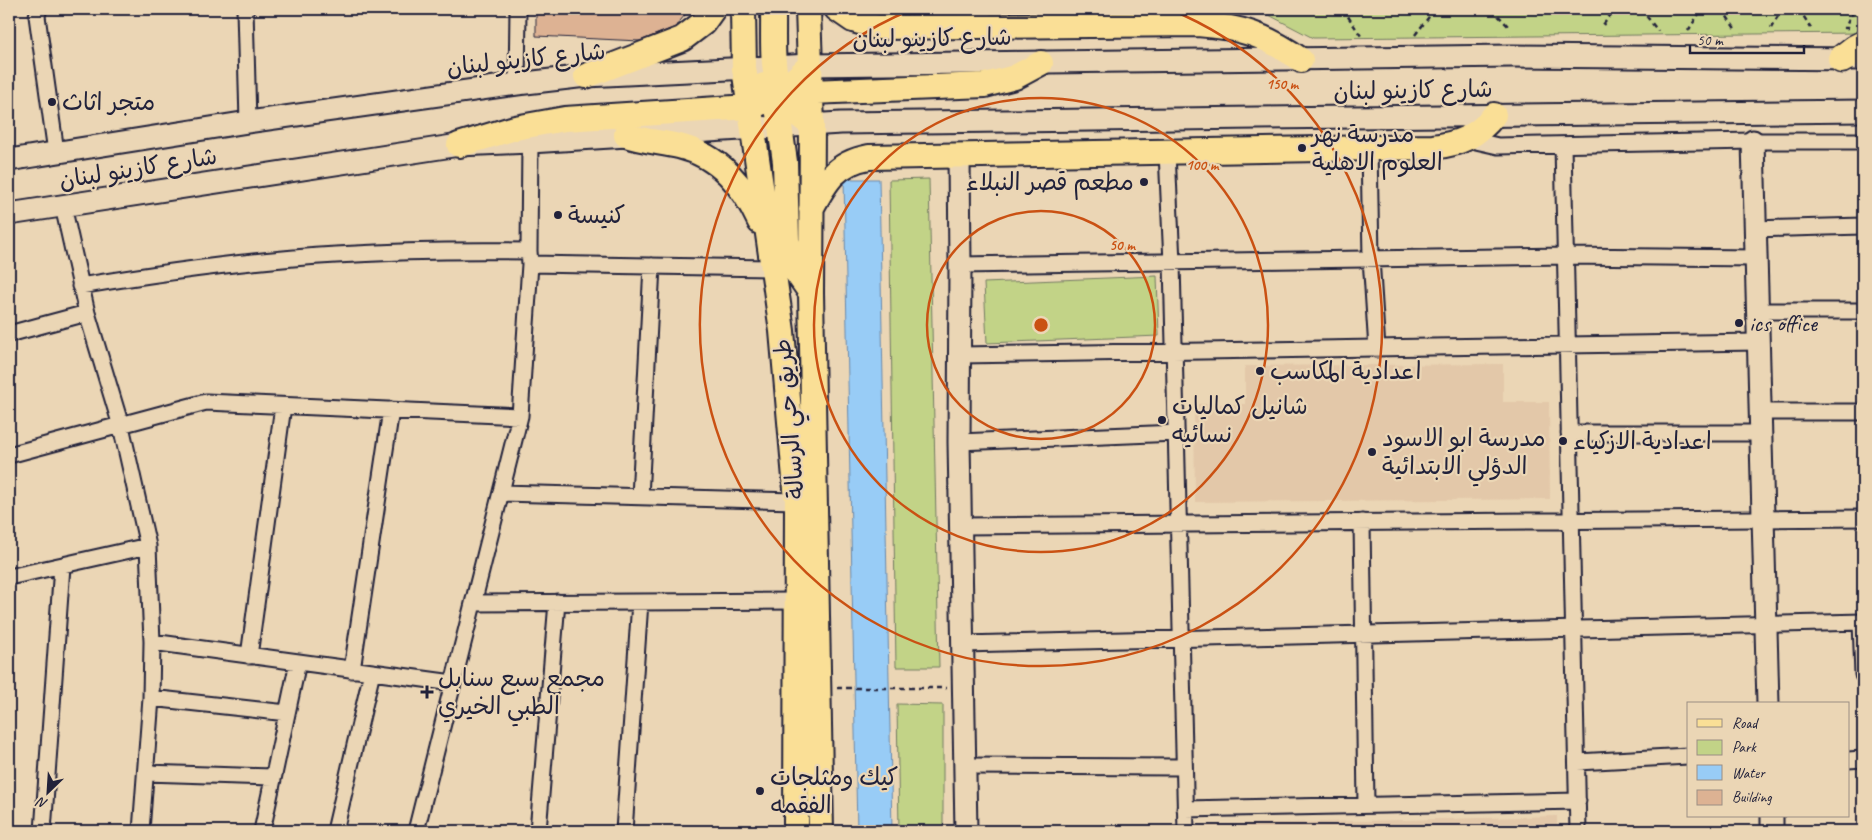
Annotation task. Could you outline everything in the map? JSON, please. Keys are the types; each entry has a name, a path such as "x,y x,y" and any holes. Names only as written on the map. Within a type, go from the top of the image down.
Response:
{"main road":[{"path":"586,76 682,38 703,23 713,9"},
{"name":"طريق حي الرسالة","path":"744,9 744,68 782,331 797,501 796,831"},
{"path":"773,9 774,66 785,162 787,240 790,257 797,274 811,293"},
{"name":"طريق حي الرسالة","path":"808,9 812,125 811,293 821,831"},
{"path":"837,9 853,20 877,27 980,18 1225,26 1252,33 1278,44 1301,60"},
{"name":"شارع كازينو لبنان","path":"9,160 248,122 586,76 810,65 1301,60 1853,48"},
{"path":"459,145 515,128 565,119 751,118 800,94 985,85 1015,77 1041,63"},
{"path":"779,105 810,65"},
{"path":"744,68 762,83 779,105 812,125"},
{"name":"شارع كازينو لبنان","path":"812,125 841,123 1863,111"},
{"path":"810,210 828,179 842,166 850,162 879,156 1442,146 1467,139 1482,129 1494,115"},
{"name":"شارع كازينو لبنان","path":"9,214 459,145 626,135 751,118"},
{"path":"626,135 687,148 717,162 744,191 771,257"},
{"path":"1753,141 1768,702"},
{"path":"959,156 959,442 966,831"},
{"path":"1772,818 1772,831"}],"street":[{"path":"39,9 38,16 56,152"},
{"path":"245,9 248,122"},
{"path":"517,84 518,9"},
{"path":"1467,139 1498,146 1753,141 1863,141"},
{"path":"416,831 520,416 530,258 530,142"},
{"path":"1563,145 1578,831"},
{"path":"1369,148 1377,349"},
{"path":"1167,152 1172,263 1186,831"},
{"path":"63,206 80,286 121,426 148,546 152,642 151,698 141,831"},
{"path":"1754,229 1863,226"},
{"path":"80,286 208,267 336,255 409,251 652,266 771,257"},
{"path":"960,265 1566,256 1755,258"},
{"path":"640,497 652,266"},
{"path":"1757,311 1863,311"},
{"path":"9,334 87,313"},
{"path":"960,355 1174,350 1377,349 1758,342"},
{"path":"9,456 206,402 520,416"},
{"path":"249,656 283,406"},
{"path":"352,670 390,410"},
{"path":"1760,412 1863,412"},
{"path":"959,442 1176,433"},
{"path":"1570,433 1760,434"},
{"path":"501,493 797,501"},
{"path":"960,526 1863,518"},
{"path":"1362,522 1366,805"},
{"path":"9,577 148,546"},
{"path":"43,831 62,566"},
{"path":"474,602 796,602"},
{"path":"538,831 557,602"},
{"path":"624,831 640,602"},
{"path":"962,644 1862,622 1863,676"},
{"path":"152,642 454,683"},
{"path":"262,831 298,662"},
{"path":"335,831 372,672"},
{"path":"151,698 288,712"},
{"path":"1577,762 1687,756"},
{"path":"1850,760 1863,759"},
{"path":"965,766 1184,767"},
{"path":"146,773 273,777"},
{"path":"1185,809 1578,801"}],"path":[{"path":"1343,9 1361,36"},
{"path":"1415,35 1435,9"},
{"path":"1492,9 1508,26"},
{"path":"1603,25 1615,9"},
{"path":"1641,9 1658,32"},
{"path":"1688,31 1702,9"},
{"path":"1722,9 1736,30"},
{"path":"1771,28 1782,9"},
{"path":"1799,9 1811,28"},
{"path":"1853,48 1854,9"},
{"path":"839,688 963,688"}],"shaded area":[{"name":"مدرسة ابو الاسود الدؤلي الابتدائية","path":"1503,364 1503,402 1549,402 1550,499 1195,502 1194,404 1245,404 1245,366"},
{"path":"1557,816 1557,831 1200,831 1200,825"}],"green space":[{"path":"998,9 1863,9 1863,33 1313,38 1269,15 1239,13 1004,11"},
{"path":"929,179 939,667 896,667 889,180"},
{"path":"1157,276 1159,336 987,343 984,283"},
{"path":"897,704 943,705 943,831 899,831"}],"water":[{"path":"844,179 879,179 892,831 857,831"}],"building":[{"path":"536,9 690,9 675,27 640,41 536,36"}],"place":[{"name":"متجر اثاث","path":"52,102"},
{"name":"مدرسة نهر العلوم الاهلية","path":"1302,148"},
{"name":"مطعم قصر النبلاء","path":"1144,182"},
{"name":"كنيسة","path":"558,215"},
{"name":"ics office","path":"1739,323"},
{"name":"اعدادية المكاسب","path":"1260,371"},
{"name":"شانيل كماليات نسائيه","path":"1162,420"},
{"name":"اعدادية الازكياء","path":"1563,441"},
{"name":"مدرسة ابو الاسود الدؤلي الابتدائية","path":"1372,452"},
{"name":"مجمع سبع سنابل الطبي الخيري","path":"427,692"},
{"name":"كيك ومثلجات الفقمه","path":"760,791"}]}
